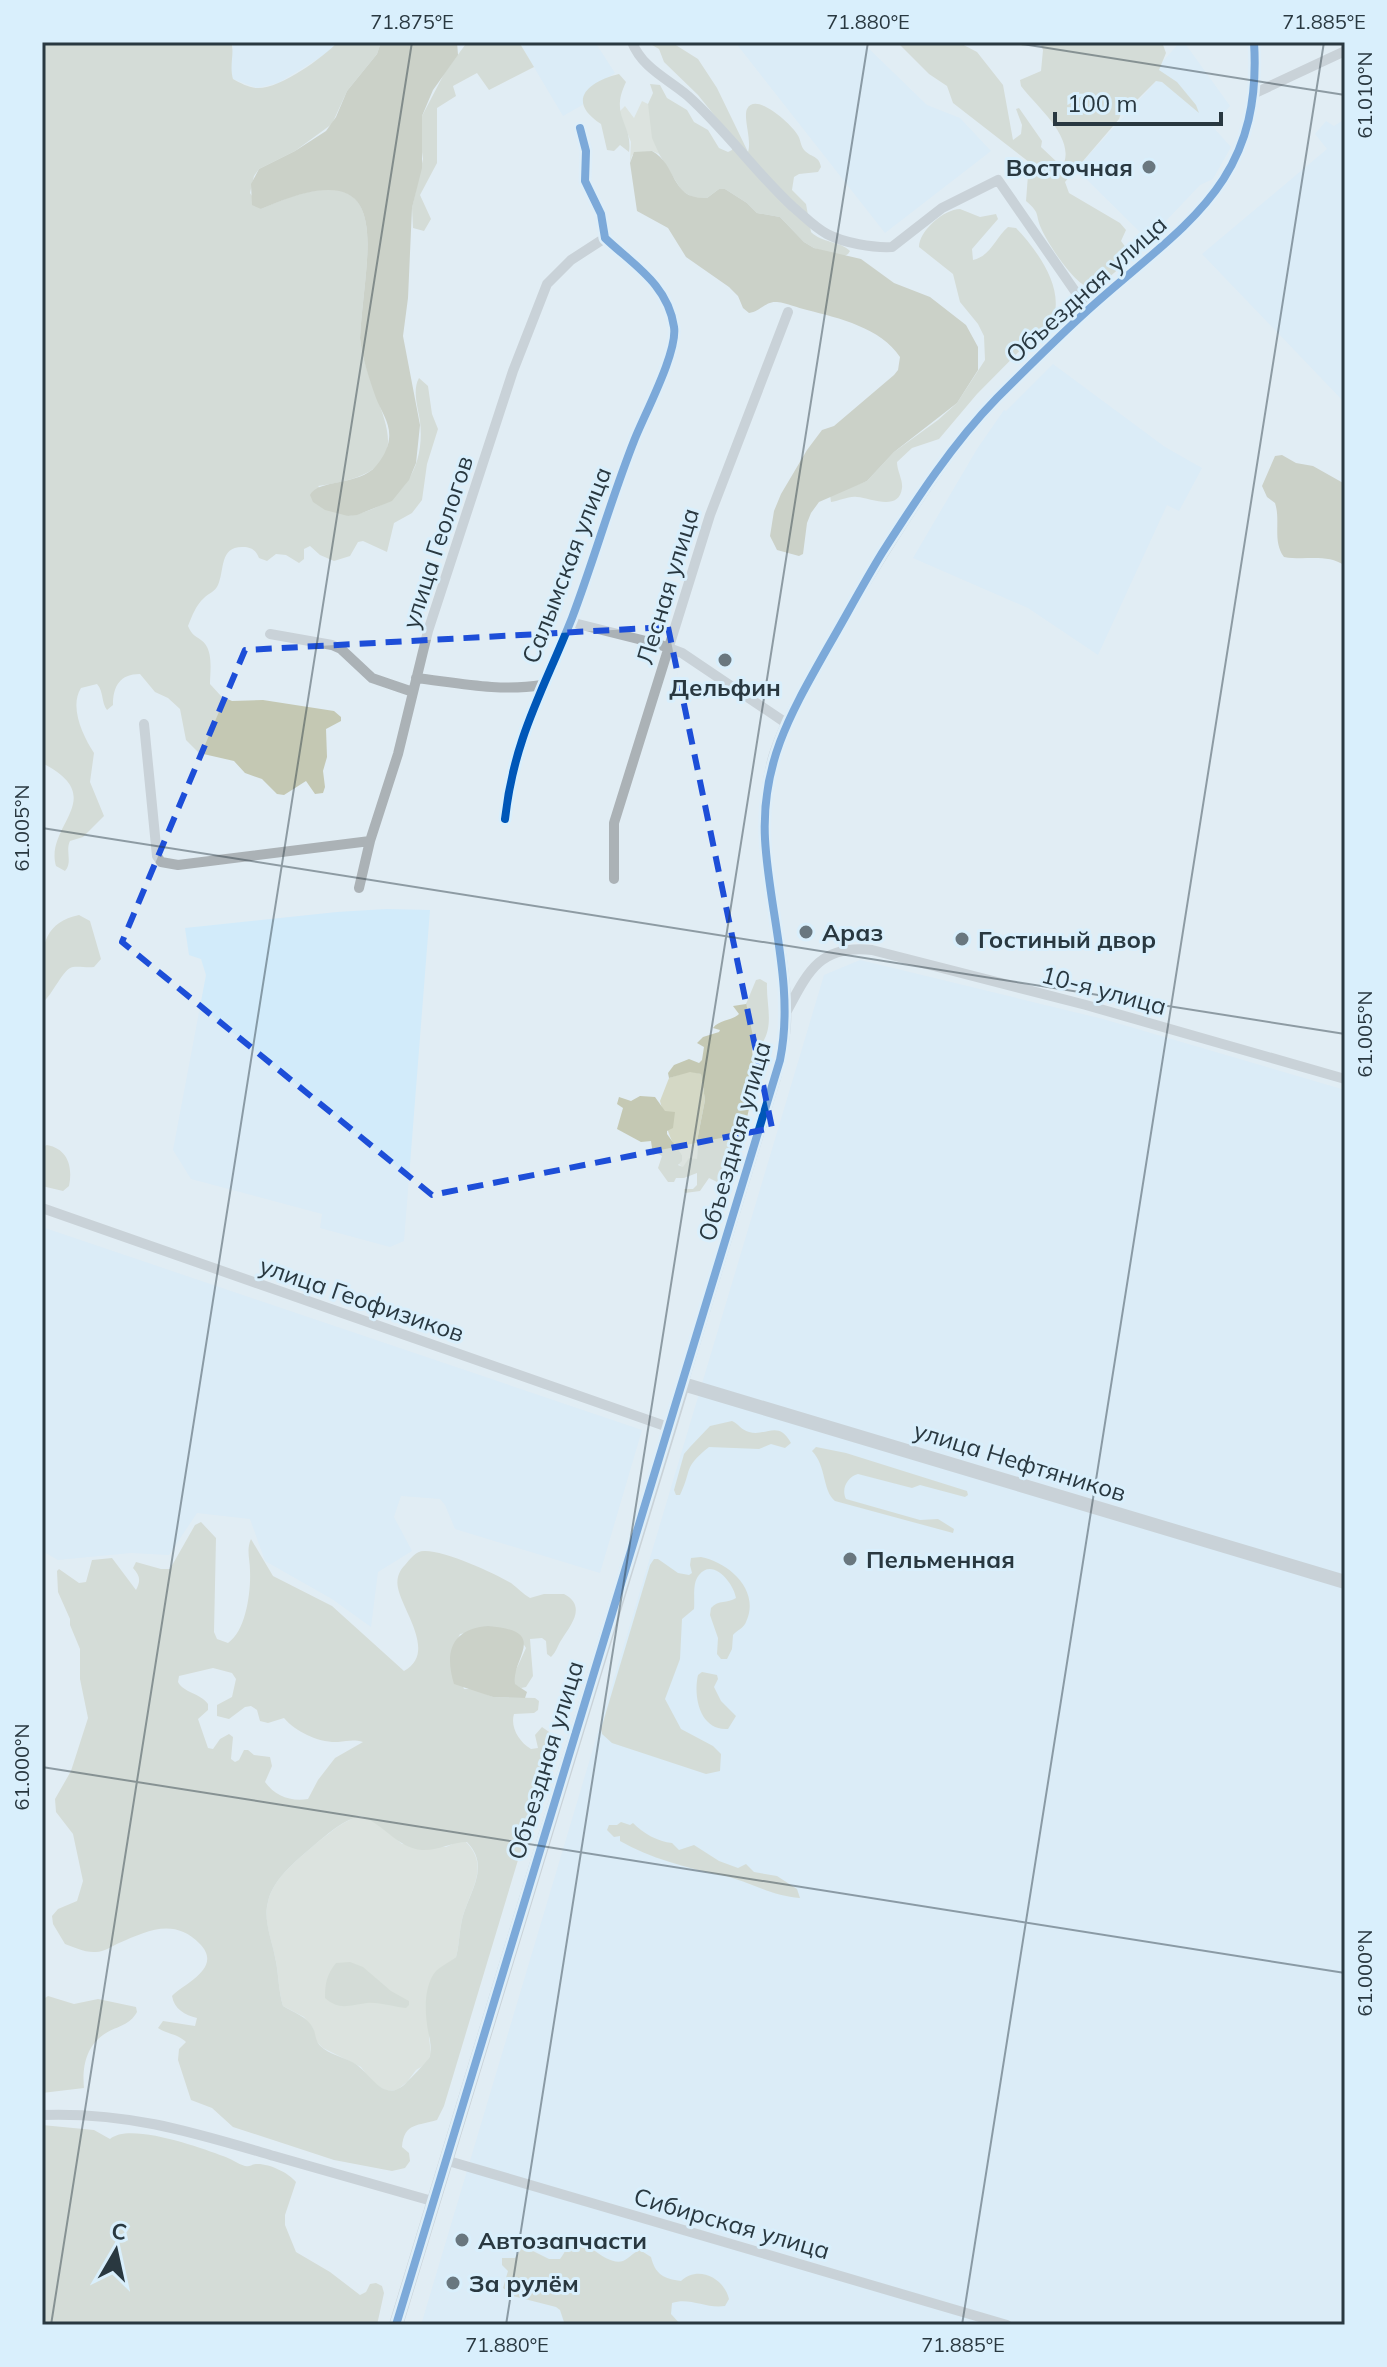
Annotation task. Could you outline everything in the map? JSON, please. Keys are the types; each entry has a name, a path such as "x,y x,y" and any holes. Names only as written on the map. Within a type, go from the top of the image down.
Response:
{"street":[{"path":"632,42 645,64 707,114 764,178 824,233 845,241 892,247 942,208 998,180 1088,310"},
{"name":"Объездная улица","path":"396,2325 776,1078 786,1014 769,881 765,810 769,773 786,723 883,552 949,456 995,401 1088,310 1208,203 1237,155 1253,94 1254,42"},
{"path":"1253,94 1345,51"},
{"path":"580,128 586,147 585,181 601,214 605,238"},
{"name":"Салымская улица","path":"505,819 515,757 570,622 632,445 667,361 675,328 651,280 633,260 605,238"},
{"name":"улица Геологов","path":"359,888 370,841 398,754 428,631 513,371 541,296 547,284 571,260 605,238"},
{"name":"Лесная улица","path":"614,879 614,823 714,504 788,312"},
{"path":"570,622 669,648 709,670 786,723"},
{"path":"270,634 332,645 341,649 372,678 413,692"},
{"path":"416,678 494,688 542,685"},
{"path":"144,724 157,856 161,862 178,865 370,841"},
{"name":"10-я улица","path":"786,1014 802,981 819,962 839,950 872,950 1100,1009 1345,1079"},
{"name":"улица Геофизиков","path":"42,1208 668,1427"},
{"name":"улица Нефтяников","path":"683,1384 1345,1582"},
{"path":"42,2115 126,2117 182,2129 432,2201"},
{"name":"Сибирская улица","path":"445,2160 1007,2325"}],"highlighted area":[{"path":"668,627 772,1128 432,1195 122,942 245,650"}],"shaded area":[{"path":"42,42 231,42 233,79 256,88 288,79 338,42 381,42 377,54 347,91 332,124 295,151 259,169 250,193 261,209 305,193 336,190 355,199 364,216 368,241 360,338 365,364 382,412 387,451 377,466 355,478 318,486 348,516 381,505 405,485 413,472 421,440 416,393 419,378 428,386 432,414 438,429 427,464 422,500 412,513 394,523 387,552 363,541 358,542 350,556 334,561 310,546 304,549 304,559 299,563 286,555 276,554 267,561 259,558 250,548 237,547 227,554 217,587 199,604 188,626 208,649 210,684 221,696 232,701 263,700 334,711 341,717 341,721 326,729 323,793 315,794 306,781 284,795 277,794 262,779 245,773 234,761 199,753 186,740 180,709 155,692 140,674 127,676 119,682 113,705 107,710 97,684 81,688 77,712 94,753 90,782 104,816 83,837 70,841 65,871 56,866 55,851 74,800 72,788 62,776 42,763"},
{"path":"231,42 338,42 326,54 278,83 257,88 233,79 229,66 233,47"},
{"path":"381,42 457,42 458,55 433,90 422,116 422,168 412,208 403,336 420,425 416,463 409,480 392,501 348,516 325,510 313,502 310,495 321,487 369,472 380,460 388,443 389,428 368,376 360,338 368,241 364,216 355,199 336,190 305,193 261,209 252,205 251,184 259,169 326,131 347,91 377,54"},
{"path":"470,42 519,42 534,67 489,90 477,73 453,86 456,96 437,108 437,163 420,195 431,219 424,231 413,228 412,208 423,159 420,138 422,116 444,74"},
{"path":"519,42 595,42 615,73 594,86 584,104 563,116"},
{"path":"647,42 671,42 698,59 717,88 748,152 746,113 752,105 758,104 774,111 788,124 798,136 803,149 817,159 821,167 818,172 794,177 792,190 806,204 811,232 841,245 850,251 848,254 843,257 814,248 780,217 757,213 725,189 719,189 707,198 696,199 682,191 652,138 648,104 653,93 650,84 660,85 667,98 687,110 694,122 708,130 719,148 728,152 735,141 698,95 664,62 659,49"},
{"path":"735,42 862,42 927,105 960,118 991,151 885,233"},
{"path":"897,42 958,42 977,52 1003,85 1013,140 1021,134 1022,125 1016,109 1019,108 1042,141 1041,147 1059,164 1064,163 1066,153 1063,142 1021,86 1020,80 1041,71 1043,50 1036,42 1162,42 1166,53 1159,70 1177,82 1199,113 1162,82 1156,81 1137,100 1124,104 1119,119 1065,182 1069,193 1120,223 1126,230 1121,241 1129,257 1121,266 1090,288 1069,271 1041,228 1036,212 1026,201 1029,162 953,103 947,86 929,74"},
{"path":"1180,42 1184,42 1230,106 1212,126 1231,147 1213,179 1200,185 1148,240 1076,169 1161,76 1156,69"},
{"path":"619,74 626,82 620,104 629,152 620,145 614,151 607,150 601,124 590,116 583,100 590,87"},
{"path":"642,101 648,104 659,154 652,151 632,155 630,163 631,142 619,112 625,106 634,118"},
{"path":"1345,119 1345,403 1202,254 1327,149 1315,134 1326,121 1334,126"},
{"path":"652,151 660,157 686,193 707,198 719,189 725,189 757,213 780,217 814,248 861,259 894,283 930,297 966,325 978,347 978,370 957,403 894,452 867,481 819,502 807,523 803,554 799,556 777,550 770,536 774,511 781,494 822,430 834,426 894,375 900,357 871,331 785,303 769,303 749,313 729,287 686,257 668,228 637,211 630,163 634,152"},
{"path":"960,209 980,217 996,214 998,219 972,249 973,260 989,251 1008,227 1016,228 1024,237 1051,280 1056,304 1054,316 977,394 939,439 912,448 897,462 902,488 896,500 884,502 854,497 831,502 830,495 867,481 894,452 957,403 985,360 984,336 960,302 953,274 919,247 923,234 934,222"},
{"path":"1053,364 1165,447 1202,468 1179,511 1167,505 1098,655 1028,608 913,558 977,449 1004,410"},
{"path":"1282,455 1296,463 1313,466 1345,484 1345,566 1324,558 1284,557 1280,551 1275,503 1267,497 1262,486 1275,456"},
{"path":"386,909 430,910 404,1241 390,1247 320,1228 322,1214 191,1179 173,1150 206,975 201,959 189,955 185,928"},
{"path":"79,915 90,921 101,959 94,967 69,969 42,1003 42,962 47,937 64,920"},
{"path":"860,960 1103,1019 1345,1090 1345,2325 421,2325 824,975"},
{"path":"756,980 767,983 768,1028 763,1042 752,1048 753,1062 761,1070 745,1125 717,1182 709,1178 700,1191 685,1193 684,1189 693,1189 697,1185 697,1173 668,1182 658,1168 662,1156 657,1153 653,1155 651,1141 641,1142 617,1129 623,1108 617,1104 619,1097 631,1101 640,1096 655,1097 665,1111 675,1112 673,1128 667,1134 682,1155 678,1165 683,1167 689,1158 697,1159 705,1100 701,1074 690,1072 669,1078 668,1073 674,1065 689,1059 699,1063 702,1060 704,1047 697,1043 703,1037 719,1032 713,1028 716,1025 739,1014 733,1006 746,1004"},
{"path":"690,1071 701,1074 705,1100 697,1159 683,1168 678,1163 682,1155 670,1136 660,1101 669,1078"},
{"path":"47,1145 60,1150 67,1160 70,1179 69,1186 63,1191 42,1186 42,1147"},
{"path":"42,1227 642,1430 600,1573 455,1529 440,1499 401,1496 394,1517 412,1551 378,1572 371,1627 332,1599 265,1561 250,1519 197,1513 169,1555 131,1553 58,1560 42,1551"},
{"path":"732,1421 749,1432 776,1430 791,1443 785,1448 771,1444 759,1449 709,1447 691,1465 680,1495 676,1495 674,1490 684,1454 710,1426"},
{"path":"816,1447 846,1453 967,1491 965,1497 858,1474 845,1487 846,1499 920,1520 938,1519 954,1529 953,1533 835,1501 812,1451"},
{"path":"201,1522 216,1538 214,1632 217,1639 228,1643 239,1630 246,1610 250,1589 248,1551 251,1539 273,1576 332,1606 404,1671 418,1654 418,1643 401,1598 398,1578 403,1567 418,1552 444,1554 469,1563 511,1583 530,1598 564,1594 575,1604 573,1622 551,1657 547,1654 546,1641 542,1638 530,1639 533,1676 526,1687 514,1684 515,1672 526,1648 520,1639 505,1630 460,1634 451,1652 464,1689 493,1697 535,1698 539,1701 538,1710 534,1713 514,1714 514,1729 527,1746 538,1748 535,1735 542,1727 552,1734 537,1797 444,2106 437,2120 414,2126 406,2133 402,2147 409,2153 410,2161 405,2168 392,2171 334,2160 233,2127 212,2108 191,2100 178,2060 179,2049 186,2042 158,2028 163,2021 195,2026 197,2018 181,2011 172,1996 205,1968 206,1953 190,1936 180,1931 160,1929 92,1952 65,1944 53,1924 52,1916 58,1909 77,1901 83,1881 73,1834 56,1812 55,1799 71,1771 88,1718 80,1679 80,1649 58,1592 57,1571 59,1569 79,1583 86,1582 92,1560 112,1558 136,1590 139,1581 133,1568 136,1562 170,1569 195,1525","holes":["213,1668 232,1673 236,1679 232,1697 217,1705 217,1716 229,1719 251,1706 257,1710 260,1721 268,1723 284,1718 316,1739 363,1742 335,1758 308,1799 284,1797 265,1782 272,1766 270,1757 244,1750 235,1762 231,1759 233,1737 229,1734 220,1739 213,1749 208,1748 198,1719 208,1710 208,1704 178,1682 179,1676","361,1816 413,1848 428,1850 467,1842 478,1862 475,1883 463,1914 456,1957 436,1971 427,1992 430,2056 406,2083 392,2091 379,2086 353,2063 324,2049 308,2021 283,2006 267,1923 268,1902 282,1876 334,1829"]},
{"path":"701,1557 731,1571 739,1579 749,1599 745,1624 733,1635 732,1649 727,1659 721,1659 717,1654 718,1638 710,1615 711,1608 717,1603 736,1598 722,1574 710,1569 699,1575 694,1609 682,1619 680,1659 665,1699 681,1729 713,1746 721,1754 720,1771 706,1774 612,1743 601,1729 650,1565 658,1559 678,1573 689,1575 692,1573 691,1558"},
{"path":"488,1626 507,1629 523,1640 515,1684 527,1692 525,1698 493,1697 454,1684 450,1661 454,1644 466,1632"},
{"path":"702,1672 717,1675 714,1687 721,1701 736,1716 728,1729 711,1724 701,1711 697,1684 698,1675"},
{"path":"361,1816 374,1820 402,1844 446,1847 466,1842 477,1862 475,1883 463,1914 456,1957 447,1964 429,2038 431,2054 426,2064 397,2090 387,2091 372,2082 361,2067 323,2048 315,2040 313,2028 304,2017 283,2006 267,1923 268,1902 282,1876 319,1841 349,1820"},
{"path":"633,1823 651,1836 672,1843 679,1850 694,1845 719,1861 738,1868 746,1864 754,1872 777,1876 797,1889 800,1898 682,1866 643,1852 620,1841 620,1836 614,1837 607,1830 609,1825"},
{"path":"350,1962 363,1967 391,1991 409,2001 409,2005 406,2008 372,2003 345,2006 330,2002 325,1998 330,1971 336,1963"},
{"path":"48,1996 74,2004 98,1999 136,2007 137,2012 131,2020 99,2038 90,2050 85,2065 84,2088 42,2093 42,2000"},
{"path":"42,2125 94,2130 110,2139 119,2134 132,2133 165,2138 245,2166 263,2164 284,2172 296,2182 285,2215 285,2225 296,2252 360,2295 366,2292 370,2284 382,2286 384,2293 377,2325 42,2325"},
{"path":"574,2238 617,2262 640,2250 651,2257 661,2275 670,2279 681,2281 695,2274 710,2276 722,2285 729,2299 725,2306 685,2301 672,2303 671,2314 681,2325 565,2325 556,2307 513,2296 503,2288 508,2271 502,2265 502,2258 515,2258 523,2246 549,2259 560,2259"}],"cycle path":[{"path":"396,2325 780,1060 785,1005 767,866 765,811 768,786 782,738 802,693 882,553 965,434 1053,342 1155,253 1210,198 1230,168 1245,133 1253,91 1254,42"},
{"path":"505,819 509,790 523,739 572,618 634,441 666,367 674,338 670,312 657,287 605,238 601,214 585,181 586,151 580,128"}],"place":[{"name":"Восточная","path":"1149,167"},
{"name":"Дельфин","path":"725,660"},
{"name":"Араз","path":"806,932"},
{"name":"Гостиный двор","path":"962,939"},
{"name":"Пельменная","path":"850,1559"},
{"name":"Автозапчасти","path":"462,2240"},
{"name":"За рулём","path":"453,2283"}]}
